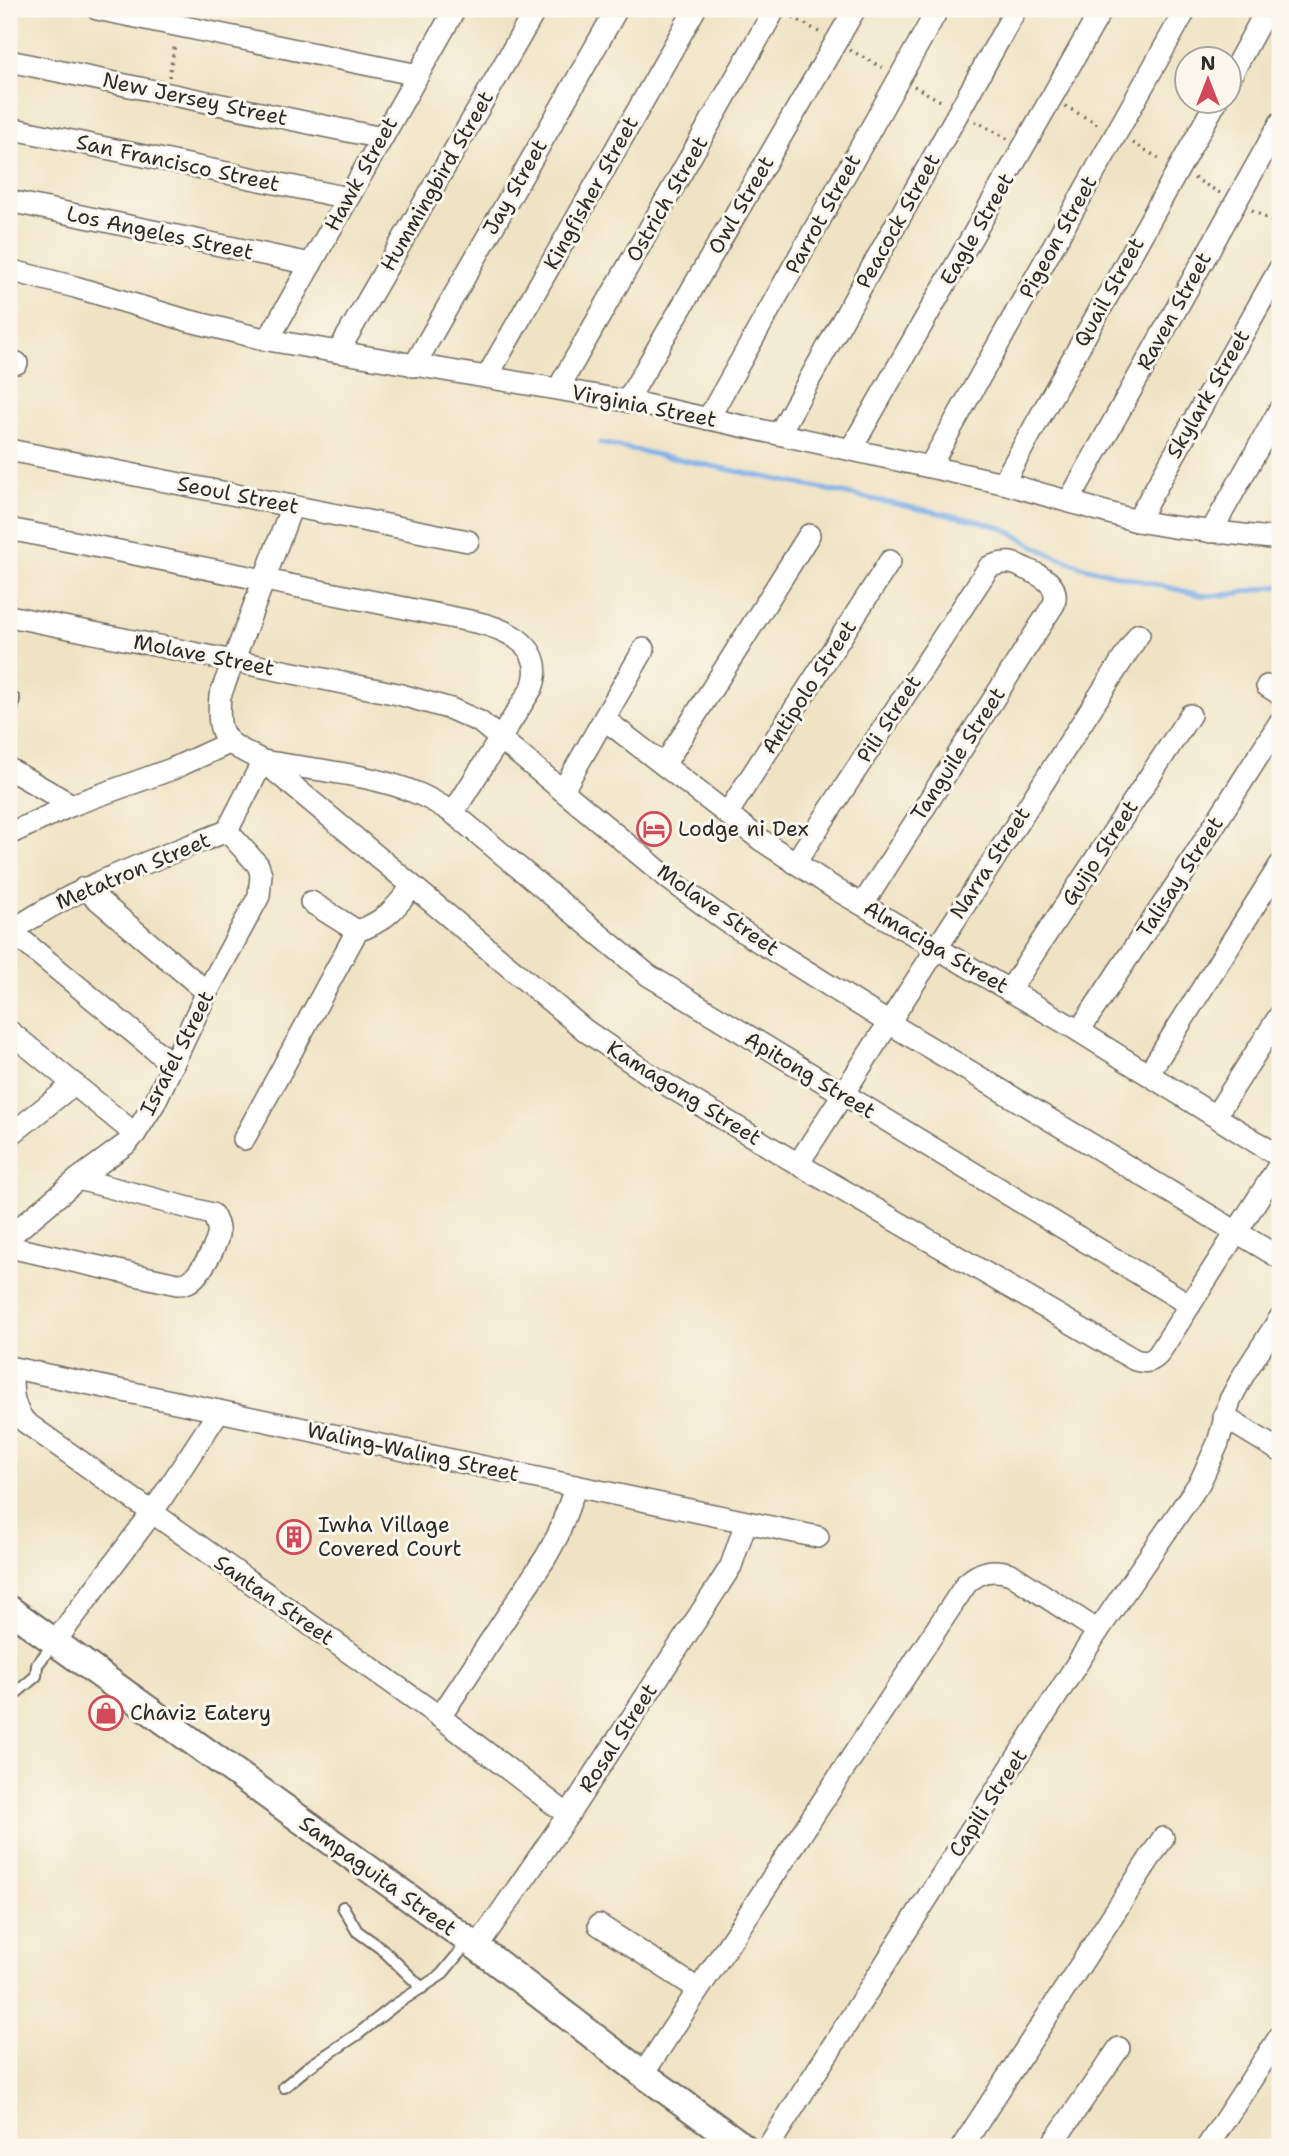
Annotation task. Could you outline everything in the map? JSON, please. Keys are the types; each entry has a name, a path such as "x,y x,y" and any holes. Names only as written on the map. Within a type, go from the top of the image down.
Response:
{"street":[{"path":"97,9 418,75"},
{"name":"Hawk Street","path":"268,340 453,9"},
{"name":"Hummingbird Street","path":"338,352 536,9"},
{"name":"Jay Street","path":"414,366 617,9"},
{"name":"Kingfisher Street","path":"487,377 695,9"},
{"name":"Ostrich Street","path":"558,389 775,9"},
{"name":"Owl Street","path":"627,401 855,9"},
{"name":"Parrot Street","path":"708,419 938,9"},
{"name":"Peacock Street","path":"779,434 1016,9"},
{"name":"Eagle Street","path":"851,449 1102,9"},
{"name":"Pigeon Street","path":"930,466 1186,9"},
{"path":"1244,51 1267,9"},
{"name":"New Jersey Street","path":"9,61 382,138"},
{"name":"Quail Street","path":"1003,483 1208,116"},
{"name":"Raven Street","path":"1069,500 1280,122"},
{"name":"San Francisco Street","path":"9,128 348,198"},
{"name":"Los Angeles Street","path":"9,201 311,264"},
{"name":"Skylark Street","path":"1137,520 1280,268"},
{"name":"Virginia Street","path":"9,270 268,340 627,401 1003,483 1137,520 1211,532 1280,539"},
{"path":"1211,532 1280,410"},
{"name":"Seoul Street","path":"9,450 468,541"},
{"path":"263,761 229,743 220,730 220,696 292,506"},
{"path":"9,529 495,626 513,635 533,656 535,680 453,813"},
{"path":"664,765 809,535"},
{"name":"Antipolo Street","path":"727,814 890,561"},
{"name":"Pili Street","path":"795,863 989,567 1015,564 1050,582 1055,589 1054,604"},
{"name":"Tanguile Street","path":"863,904 1054,604"},
{"name":"Molave Street","path":"9,616 423,700 481,722 669,879 707,907 889,1023 1280,1258"},
{"name":"Narra Street","path":"798,1164 1139,634"},
{"path":"562,790 644,649"},
{"name":"Guijo Street","path":"1009,990 1190,715"},
{"name":"Almaciga Street","path":"604,719 795,863 1149,1073 1280,1157"},
{"name":"Talisay Street","path":"1079,1031 1280,722"},
{"path":"9,834 72,805 172,769 229,743"},
{"name":"Apitong Street","path":"263,761 371,780 421,794 453,813 648,975 1190,1305"},
{"name":"Metatron Street","path":"10,932 44,909 84,888 228,831 263,761"},
{"name":"Kamagong Street","path":"263,761 586,1031 798,1164 1135,1360 1147,1362 1158,1355 1190,1305"},
{"path":"9,769 72,805"},
{"name":"Israfel Street","path":"9,1237 78,1179 111,1157 135,1134 153,1104 207,992 259,896 261,874 258,865 228,831"},
{"path":"1149,1073 1280,864"},
{"path":"244,1139 357,931 381,921 398,906 412,887"},
{"path":"84,888 207,992"},
{"path":"311,902 357,931"},
{"path":"10,932 173,1065"},
{"path":"1216,1115 1280,1015"},
{"path":"9,1031 135,1134"},
{"path":"9,1136 74,1084"},
{"path":"1190,1305 1280,1164"},
{"path":"9,1247 177,1284 187,1283 200,1272 216,1241 217,1226 212,1214 78,1179"},
{"name":"Capili Street","path":"768,2147 1098,1632 1200,1482 1218,1443 1230,1400 1280,1318"},
{"name":"Waling-Waling Street","path":"10,1368 818,1537"},
{"name":"Santan Street","path":"10,1368 12,1400 17,1413 25,1422 440,1717 568,1815"},
{"path":"54,1643 152,1513 219,1411"},
{"path":"1224,1417 1280,1451"},
{"path":"440,1717 546,1557 558,1535 576,1486"},
{"name":"Rosal Street","path":"473,1944 568,1815 731,1566 747,1522"},
{"path":"643,2074 966,1584 976,1574 999,1570 1011,1574 1098,1632"},
{"name":"Sampaguita Street","path":"9,1609 473,1944 643,2074 744,2147"},
{"path":"962,2147 1163,1838"},
{"path":"599,1925 698,1989"},
{"path":"1207,2147 1280,2036"},
{"path":"1050,2147 1119,2048"}],"lane":[{"path":"9,726 14,699"},
{"path":"9,1699 36,1676 37,1665 54,1643"},
{"path":"343,1907 357,1931 382,1949 422,1988"},
{"path":"284,2087 307,2068 358,2035 395,2005 441,1975 473,1944"}],"path":[{"path":"166,93 179,26"}],"waterway":[{"path":"600,443 978,521 1003,528 1050,554 1084,567 1200,595 1231,594 1280,586"}],"place":[{"name":"Lodge ni Dex","path":"654,829"},
{"name":"Iwha Village Covered Court","path":"294,1537"},
{"name":"Chaviz Eatery","path":"106,1713"}]}
